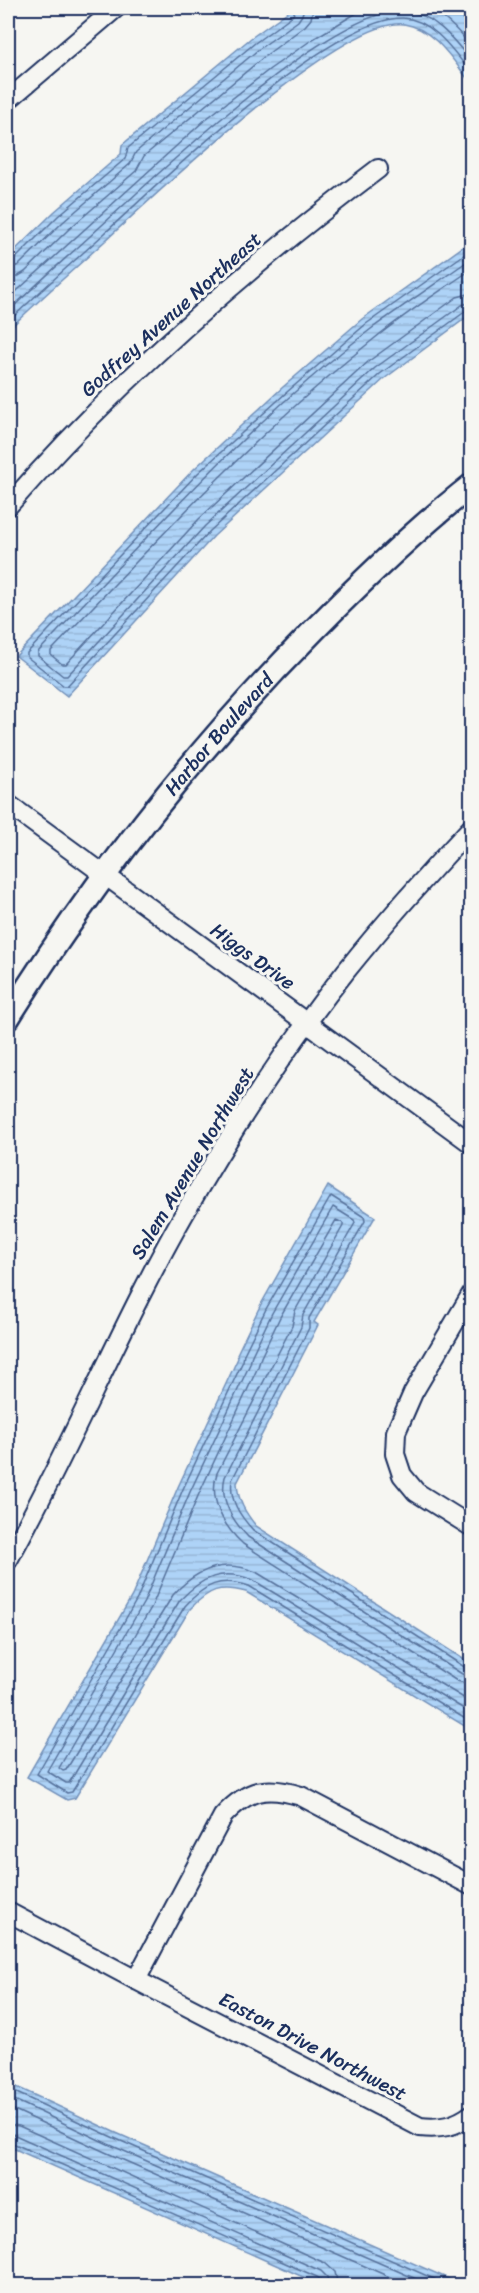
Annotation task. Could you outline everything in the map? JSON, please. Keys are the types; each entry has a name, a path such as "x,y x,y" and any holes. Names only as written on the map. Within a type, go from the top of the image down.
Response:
{"street":[{"path":"8,100 116,8"},
{"name":"Godfrey Avenue Northeast","path":"8,506 76,432 168,342 298,230 378,169"},
{"name":"Harbor Boulevard","path":"8,1018 40,967 104,875 169,790 267,677 346,597 471,485"},
{"name":"Higgs Drive","path":"8,804 471,1144"},
{"name":"Salem Avenue Northwest","path":"8,1560 68,1447 151,1276 232,1132 346,971 409,895 471,827"},
{"path":"471,1293 413,1393 396,1432 395,1454 402,1475 416,1492 471,1527"},
{"path":"136,1980 223,1816 238,1800 258,1791 280,1789 301,1796 471,1886"},
{"name":"Easton Drive Northwest","path":"8,1912 420,2127 441,2129 462,2122 471,2115"}],"water":[{"path":"293,8 471,8 471,83 434,39 415,27 404,24 376,29 338,48 296,77 205,150 8,330 8,257 54,212 121,154 122,145 251,38"},
{"path":"471,241 471,314 384,379 214,536 67,696 16,656 194,469 283,387 362,319"},
{"path":"328,1186 375,1217 314,1322 318,1325 237,1483 239,1495 245,1511 256,1526 471,1664 471,1730 246,1592 229,1589 215,1590 190,1609 75,1798 67,1800 27,1777 132,1596 178,1487 238,1358 237,1354 260,1306"},
{"path":"8,2083 458,2283 471,2279 471,2285 321,2285 8,2146"}]}
